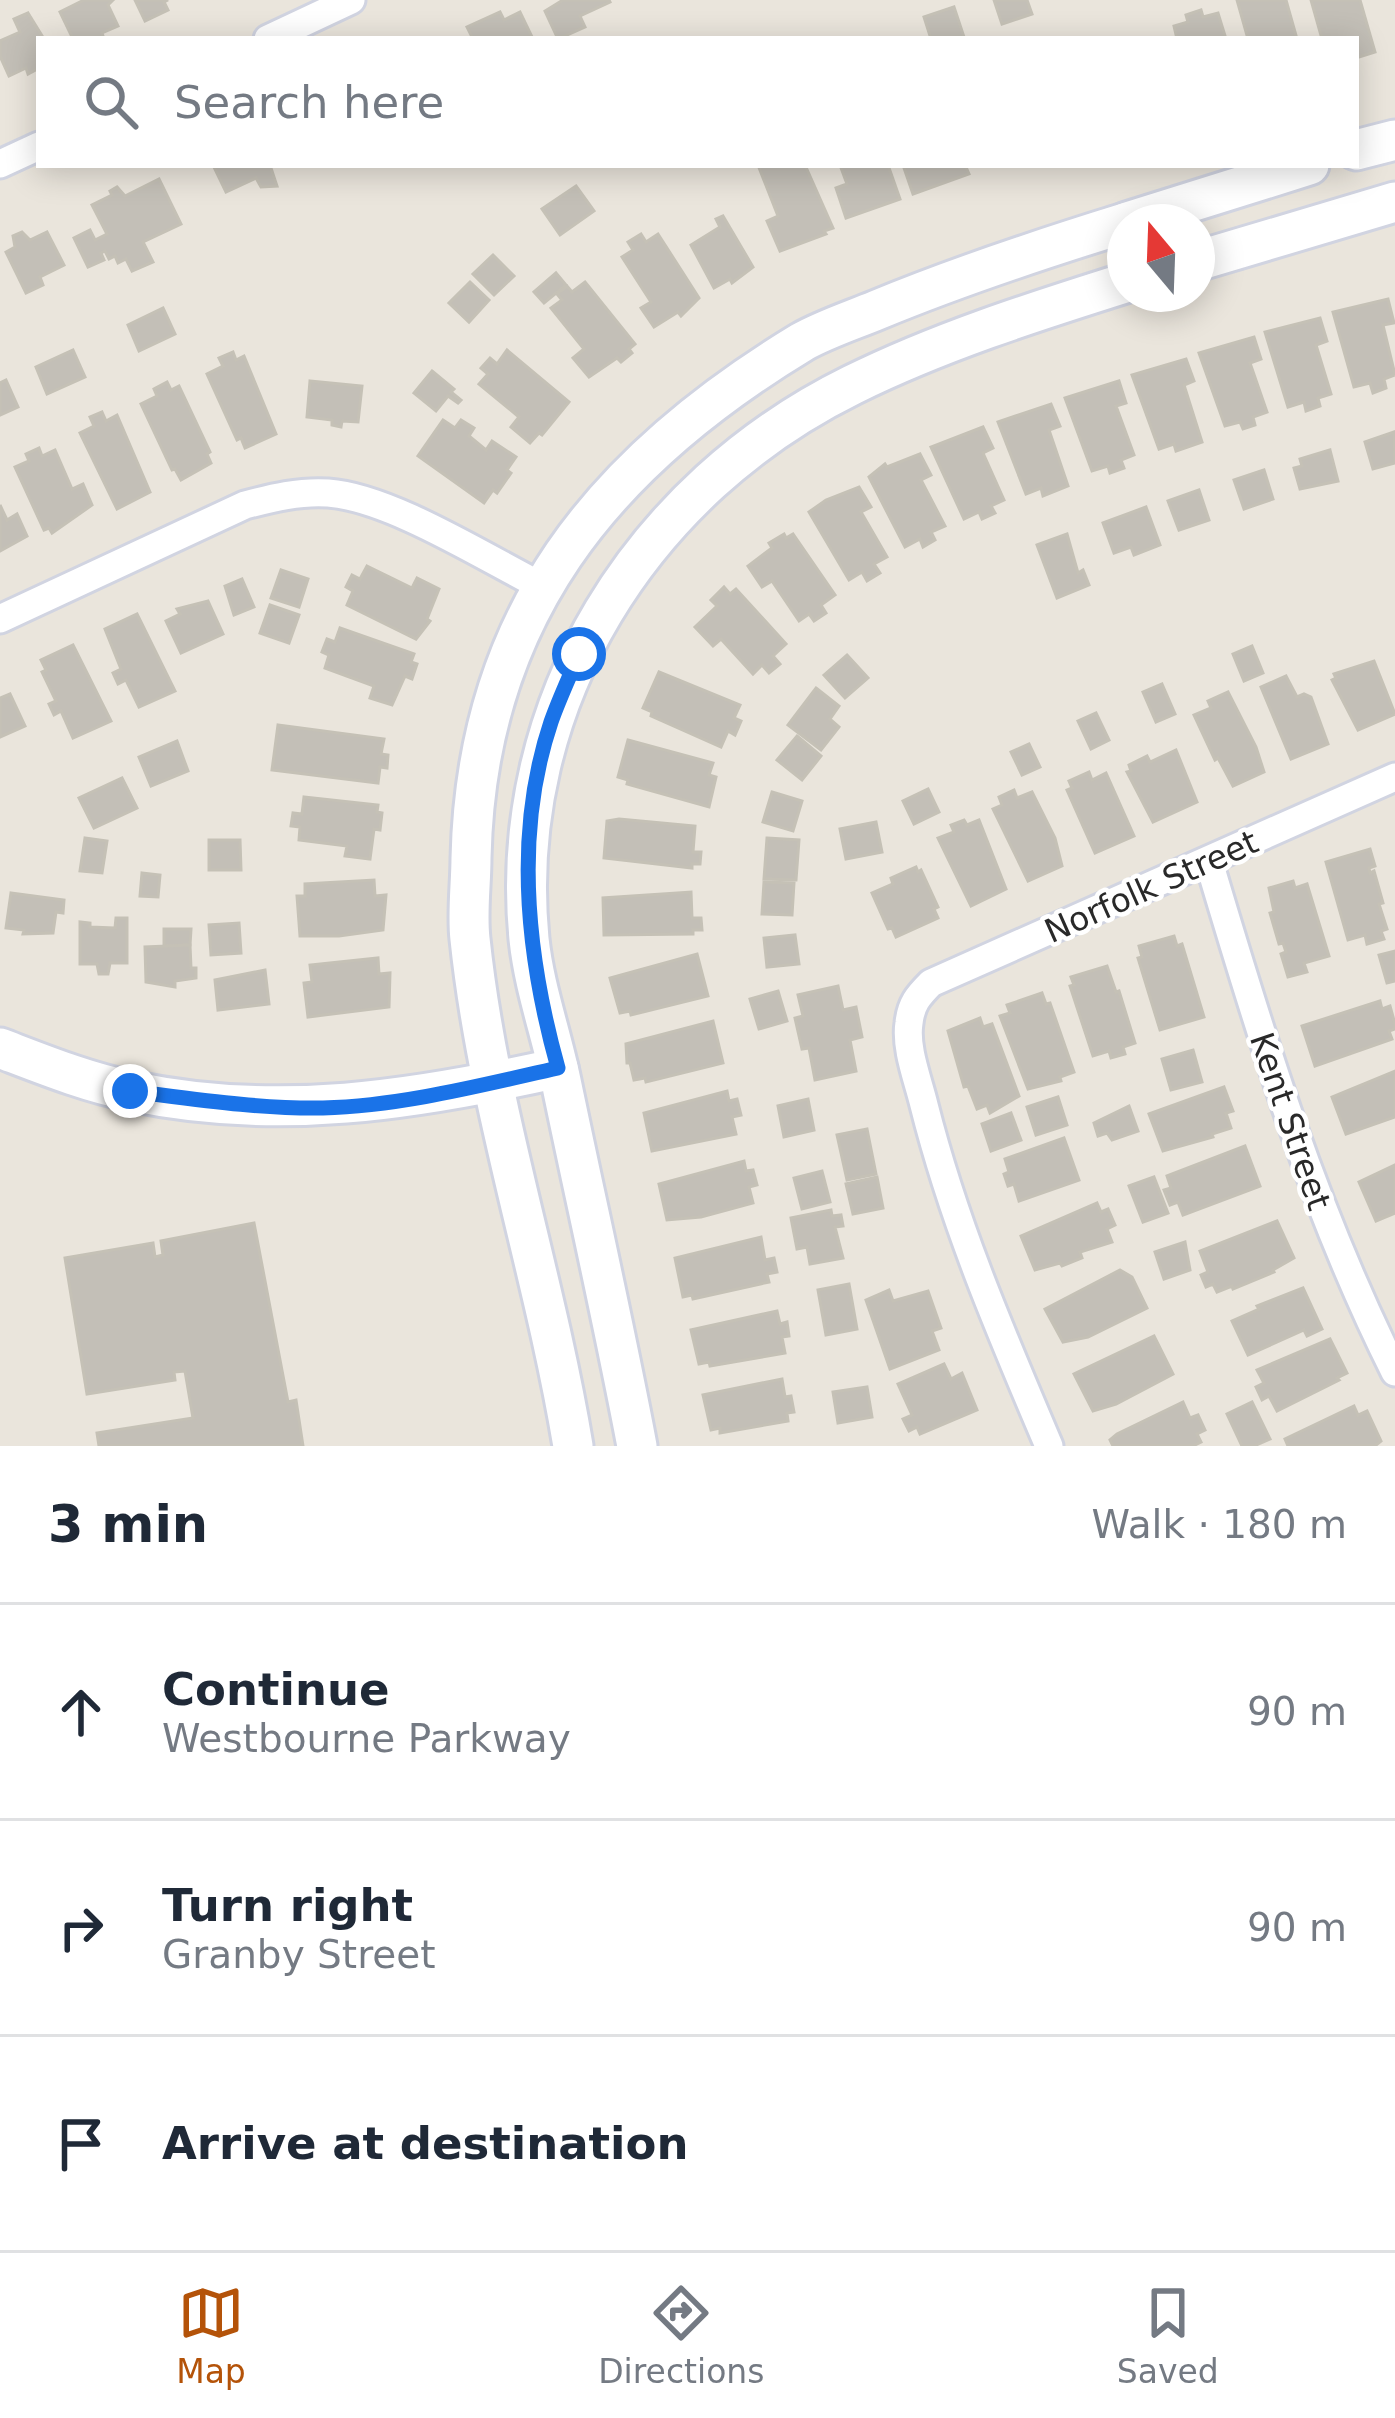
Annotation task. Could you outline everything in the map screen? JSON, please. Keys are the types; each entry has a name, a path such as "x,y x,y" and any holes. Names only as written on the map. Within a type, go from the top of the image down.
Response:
{"main road":[{"path":"1359,149 1395,140"},
{"path":"1202,204 1301,168"},
{"path":"1215,256 1395,202"},
{"path":"573,1446 493,1083 470,936 472,809 483,735 505,666 541,586 617,487 683,424 805,340 967,272 1107,228"},
{"path":"637,1446 529,938 534,800 550,724 579,654 622,578 667,523 725,467 786,423 851,385 1019,316 1107,289"},
{"path":"683,424 725,467"},
{"path":"0,1048 130,1091 265,1106 326,1108 493,1083 558,1068"}],"street":[{"path":"274,36 351,0"},
{"path":"0,164 36,147"},
{"path":"0,619 245,505 326,492 359,498 392,512 541,586"},
{"name":"Norfolk Street","path":"1049,1446 952,1209 913,1060 908,1028 913,1002 931,983 1395,776"},
{"name":"Kent Street","path":"1209,862 1315,1197 1395,1372"}],"building":[{"path":"84,0 113,0 108,5 118,26 103,36 72,36 60,12"},
{"path":"135,0 168,0 164,2 168,10 145,21"},
{"path":"563,0 610,2 580,16 585,27 565,36 557,36 545,11"},
{"path":"994,0 1027,0 1032,14 1002,24"},
{"path":"1237,0 1286,0 1296,36 1247,36"},
{"path":"1311,0 1360,0 1375,52 1359,57 1359,36 1321,36"},
{"path":"954,7 964,36 930,36 924,17"},
{"path":"1201,10 1203,17 1218,13 1225,36 1176,36 1174,26 1188,22 1186,15"},
{"path":"500,12 504,20 520,12 532,36 472,36 467,27"},
{"path":"28,13 42,36 36,36 36,70 28,74 26,68 9,76 0,56 0,41 20,32 14,19"},
{"path":"214,168 271,168 277,186 261,187 256,178 226,192"},
{"path":"759,168 806,168 833,228 780,251 767,221 778,216"},
{"path":"841,168 889,168 900,199 846,218 836,188 847,184"},
{"path":"904,168 966,168 969,174 913,194"},
{"path":"159,179 181,224 143,242 153,262 132,271 126,259 118,263 105,251 101,253 104,260 88,267 74,238 90,230 95,240 107,234 92,205 117,187 125,196"},
{"path":"576,186 594,211 560,235 542,209"},
{"path":"723,216 753,267 732,283 730,279 714,288 691,245 720,227 716,219"},
{"path":"22,232 30,240 47,232 64,265 40,277 43,285 26,293 6,252 15,247 13,236"},
{"path":"641,234 646,242 658,234 699,298 681,316 678,312 654,327 641,308 651,302 622,257 633,250 628,242"},
{"path":"493,255 514,276 494,295 473,274"},
{"path":"556,273 566,285 544,303 534,292"},
{"path":"470,282 489,300 469,322 449,303"},
{"path":"585,282 635,344 621,362 617,358 589,377 573,358 584,349 551,308 562,300 557,294 567,286 572,292"},
{"path":"1388,299 1394,323 1383,325 1395,375 1384,379 1386,388 1373,393 1370,383 1354,387 1333,312"},
{"path":"163,308 175,334 139,351 128,325"},
{"path":"1320,318 1327,341 1316,345 1331,394 1318,398 1320,406 1306,411 1304,402 1288,407 1265,332"},
{"path":"1254,337 1261,359 1250,363 1267,412 1253,417 1255,425 1243,429 1240,422 1225,426 1199,353"},
{"path":"73,350 85,377 47,394 36,367"},
{"path":"507,350 569,402 530,443 511,427 519,417 479,384 488,374 481,368 490,358 497,364"},
{"path":"233,352 236,360 244,356 276,434 245,448 207,374 223,366 219,358"},
{"path":"1186,359 1194,381 1184,385 1202,442 1176,451 1174,444 1159,449 1132,375"},
{"path":"432,371 454,389 451,392 461,400 458,403 448,396 436,411 414,393"},
{"path":"6,380 18,407 0,415 0,383"},
{"path":"310,381 362,386 358,422 342,421 341,427 332,425 332,420 307,417"},
{"path":"1119,381 1126,403 1116,406 1134,455 1121,460 1124,468 1110,473 1108,466 1092,471 1065,398"},
{"path":"167,382 171,390 179,386 210,452 211,463 181,480 141,404 157,396 154,389"},
{"path":"1051,404 1060,426 1049,430 1068,486 1043,496 1041,488 1026,494 998,422"},
{"path":"102,412 106,421 117,415 150,492 117,509 80,433 94,426 90,417"},
{"path":"443,420 455,428 461,420 474,428 469,436 486,450 492,441 516,457 507,470 511,473 484,503 418,456"},
{"path":"983,427 993,448 983,453 1004,500 991,506 995,513 982,519 979,512 964,519 931,447"},
{"path":"1394,432 1395,463 1373,469 1365,442"},
{"path":"39,448 42,456 55,450 72,489 83,484 92,505 52,533 49,528 44,530 15,467 29,461 26,454"},
{"path":"1330,450 1338,481 1300,489 1294,468 1302,466 1300,459"},
{"path":"920,454 931,475 921,480 945,526 931,532 935,540 923,547 920,539 905,547 869,477 885,464"},
{"path":"1264,470 1273,499 1244,509 1234,480"},
{"path":"859,487 871,507 861,512 887,557 874,564 880,573 867,581 862,572 849,580 809,512"},
{"path":"1199,490 1209,520 1179,530 1168,501"},
{"path":"0,505 7,520 17,514 27,536 0,551"},
{"path":"1146,507 1160,545 1134,555 1131,547 1114,553 1103,523"},
{"path":"784,534 786,538 793,534 835,595 821,605 826,613 814,621 809,614 799,621 772,581 762,587 748,566"},
{"path":"1067,534 1078,573 1083,570 1089,585 1057,598 1037,545"},
{"path":"367,566 412,588 417,578 439,589 430,621 416,639 347,605 353,591 346,587 352,575 360,579"},
{"path":"281,570 308,579 299,607 271,598"},
{"path":"242,579 254,607 234,615 225,586"},
{"path":"724,587 730,594 736,589 786,644 773,656 780,664 769,673 762,665 753,674 721,639 713,646 695,627 717,606 711,600"},
{"path":"208,601 223,634 181,653 166,621 180,614 177,609"},
{"path":"270,605 299,615 289,643 260,633"},
{"path":"137,614 175,691 139,707 126,680 118,684 113,673 121,669 105,629"},
{"path":"340,628 414,654 411,662 417,664 412,679 405,676 392,705 370,698 374,686 325,668 329,655 322,652 327,639 335,642"},
{"path":"73,645 111,721 73,738 61,711 54,715 49,704 56,701 41,660"},
{"path":"1252,646 1263,673 1244,681 1233,654"},
{"path":"847,655 868,678 845,698 824,675"},
{"path":"1374,661 1395,714 1358,730 1332,680 1334,674"},
{"path":"659,672 740,705 734,718 741,721 735,735 728,731 721,747 651,716 643,708"},
{"path":"1286,676 1297,697 1311,697 1328,744 1291,759 1261,687"},
{"path":"1162,684 1175,714 1156,722 1143,692"},
{"path":"816,688 839,706 830,719 839,727 821,750 788,725"},
{"path":"1228,692 1264,772 1233,786 1194,715 1211,708 1208,701"},
{"path":"10,694 25,726 0,737 0,698"},
{"path":"1096,713 1109,740 1091,749 1078,721"},
{"path":"278,725 384,739 381,754 388,755 387,768 380,767 378,783 272,770"},
{"path":"797,736 821,756 802,780 777,760"},
{"path":"628,740 713,763 709,775 716,777 709,807 627,784 628,780 618,777"},
{"path":"177,741 188,771 151,786 139,757"},
{"path":"1029,744 1040,767 1022,775 1011,752"},
{"path":"1176,750 1197,802 1153,822 1127,772 1129,765"},
{"path":"1089,772 1092,780 1106,773 1134,836 1095,853 1067,790 1072,788 1069,781"},
{"path":"122,778 137,808 94,828 79,798"},
{"path":"928,789 939,812 914,824 903,801"},
{"path":"1014,790 1017,798 1032,792 1055,838 1062,866 1028,881 993,809 1002,805 999,797"},
{"path":"772,792 802,801 793,831 763,822"},
{"path":"304,797 378,805 380,830 374,829 370,859 345,856 347,846 299,840 300,827 291,826 293,813 302,814"},
{"path":"964,820 967,825 979,820 1006,889 971,906 938,838 954,832 951,825"},
{"path":"607,821 695,826 693,852 701,852 700,864 692,868 604,858"},
{"path":"876,822 882,852 846,859 840,829"},
{"path":"85,838 107,841 102,873 80,871"},
{"path":"767,838 799,840 796,880 764,879"},
{"path":"209,840 240,840 241,870 209,870"},
{"path":"1370,849 1375,866 1369,868 1370,873 1374,871 1387,929 1381,931 1384,939 1367,944 1365,935 1348,940 1326,862"},
{"path":"916,867 938,907 934,909 938,918 896,937 872,893"},
{"path":"142,873 160,875 158,897 140,896"},
{"path":"374,880 375,896 386,895 383,930 300,936 297,896 305,896 305,884"},
{"path":"1293,881 1295,888 1307,884 1329,956 1304,963 1307,972 1288,977 1281,954 1286,952 1270,913 1274,912 1269,888"},
{"path":"764,882 794,883 792,915 762,914"},
{"path":"691,892 692,918 701,918 702,930 604,935 603,898"},
{"path":"11,893 64,900 63,913 56,912 53,933 23,934 24,930 6,928"},
{"path":"116,918 127,918 127,963 110,963 108,974 99,974 97,964 80,964 80,922 115,928"},
{"path":"239,923 241,953 211,955 209,925"},
{"path":"164,929 191,929 190,945 164,946"},
{"path":"795,935 799,964 767,967 764,938"},
{"path":"1174,936 1177,946 1182,944 1204,1017 1160,1030 1138,958 1142,957 1139,946"},
{"path":"190,945 196,978 175,981 175,987 146,982 145,947"},
{"path":"1395,951 1395,981 1387,983 1379,955"},
{"path":"697,954 708,996 631,1015 630,1011 620,1013 610,978"},
{"path":"378,958 379,974 390,973 389,1007 308,1017 304,983 312,982 310,965"},
{"path":"1107,966 1135,1043 1123,1047 1125,1054 1111,1058 1109,1051 1093,1056 1070,986 1074,985 1071,977"},
{"path":"265,970 269,1004 218,1010 215,980"},
{"path":"838,986 843,1010 856,1007 862,1037 850,1040 856,1071 815,1080 809,1048 802,1049 795,1018 803,1016 798,995"},
{"path":"778,991 787,1021 759,1029 750,999"},
{"path":"1042,993 1046,1004 1050,1003 1074,1072 1060,1077 1061,1081 1028,1089 1000,1016 1010,1013 1007,1005"},
{"path":"1380,1001 1382,1009 1390,1006 1395,1024 1389,1031 1392,1039 1315,1066 1302,1026"},
{"path":"980,1018 983,1027 992,1024 1019,1096 990,1113 987,1105 977,1109 968,1086 964,1087 948,1031"},
{"path":"713,1021 723,1063 646,1082 645,1078 634,1080 626,1044"},
{"path":"1193,1050 1202,1082 1171,1090 1162,1059"},
{"path":"1395,1071 1395,1117 1346,1134 1332,1097"},
{"path":"1224,1087 1233,1111 1226,1113 1231,1128 1163,1151 1149,1114"},
{"path":"727,1091 729,1101 737,1099 741,1115 732,1117 736,1134 652,1151 644,1113"},
{"path":"1058,1097 1067,1125 1036,1135 1027,1107"},
{"path":"808,1099 814,1130 784,1137 778,1106"},
{"path":"1129,1106 1138,1131 1112,1140 1107,1133 1098,1136 1094,1123"},
{"path":"1011,1113 1021,1140 991,1151 982,1124"},
{"path":"867,1129 876,1174 847,1180 837,1135"},
{"path":"1064,1138 1079,1180 1019,1201 1014,1184 1008,1186 1004,1174 1009,1172 1005,1159"},
{"path":"1245,1146 1260,1186 1183,1215 1178,1202 1170,1205 1164,1190 1171,1188 1167,1176"},
{"path":"744,1161 746,1171 753,1170 757,1185 749,1187 753,1203 701,1217 667,1220 659,1184"},
{"path":"1395,1165 1395,1213 1376,1221 1359,1182"},
{"path":"822,1171 830,1202 802,1209 794,1178"},
{"path":"877,1177 883,1208 853,1214 846,1184"},
{"path":"1154,1177 1168,1213 1143,1222 1129,1186"},
{"path":"1097,1203 1101,1212 1108,1209 1115,1225 1107,1229 1112,1242 1080,1252 1082,1258 1062,1266 1035,1270 1021,1236"},
{"path":"831,1210 832,1216 841,1215 843,1226 835,1227 843,1258 810,1264 807,1247 797,1249 791,1218"},
{"path":"1277,1221 1294,1258 1233,1289 1217,1292 1213,1284 1206,1287 1201,1275 1208,1272 1200,1251"},
{"path":"254,1223 288,1402 296,1400 303,1446 99,1446 97,1433 193,1418 185,1371 174,1372 175,1380 87,1394 65,1258 153,1243 155,1257 163,1255 161,1241"},
{"path":"761,1237 765,1260 774,1258 777,1272 767,1274 769,1282 693,1299 692,1295 683,1297 675,1258"},
{"path":"1185,1242 1190,1270 1164,1279 1155,1252"},
{"path":"1120,1270 1132,1277 1147,1308 1088,1337 1063,1342 1045,1309"},
{"path":"849,1284 857,1329 826,1335 818,1290"},
{"path":"1303,1288 1322,1329 1307,1336 1304,1330 1248,1355 1232,1321"},
{"path":"889,1290 893,1301 928,1291 941,1328 932,1331 939,1350 890,1369 866,1300"},
{"path":"777,1311 780,1324 787,1322 789,1336 782,1337 785,1353 699,1364 691,1330"},
{"path":"1154,1336 1173,1374 1093,1411 1074,1374"},
{"path":"1330,1339 1347,1373 1277,1411 1269,1396 1262,1400 1256,1387 1264,1383 1257,1370"},
{"path":"944,1364 951,1379 962,1373 977,1410 920,1434 917,1427 909,1431 903,1419 912,1415 898,1384"},
{"path":"782,1379 794,1412 787,1413 788,1421 720,1433 720,1428 711,1430 703,1395"},
{"path":"867,1387 872,1417 838,1423 833,1392"},
{"path":"1183,1402 1190,1418 1198,1415 1205,1430 1197,1434 1201,1442 1193,1446 1113,1446 1110,1440 1117,1434"},
{"path":"1252,1402 1270,1439 1242,1446 1227,1414"},
{"path":"1354,1406 1358,1415 1367,1411 1381,1441 1375,1446 1288,1446 1285,1439"}],"route":[{"path":"130,1091 326,1108 402,1099 558,1068 529,938 529,872 534,800 550,724 579,654"}]}
